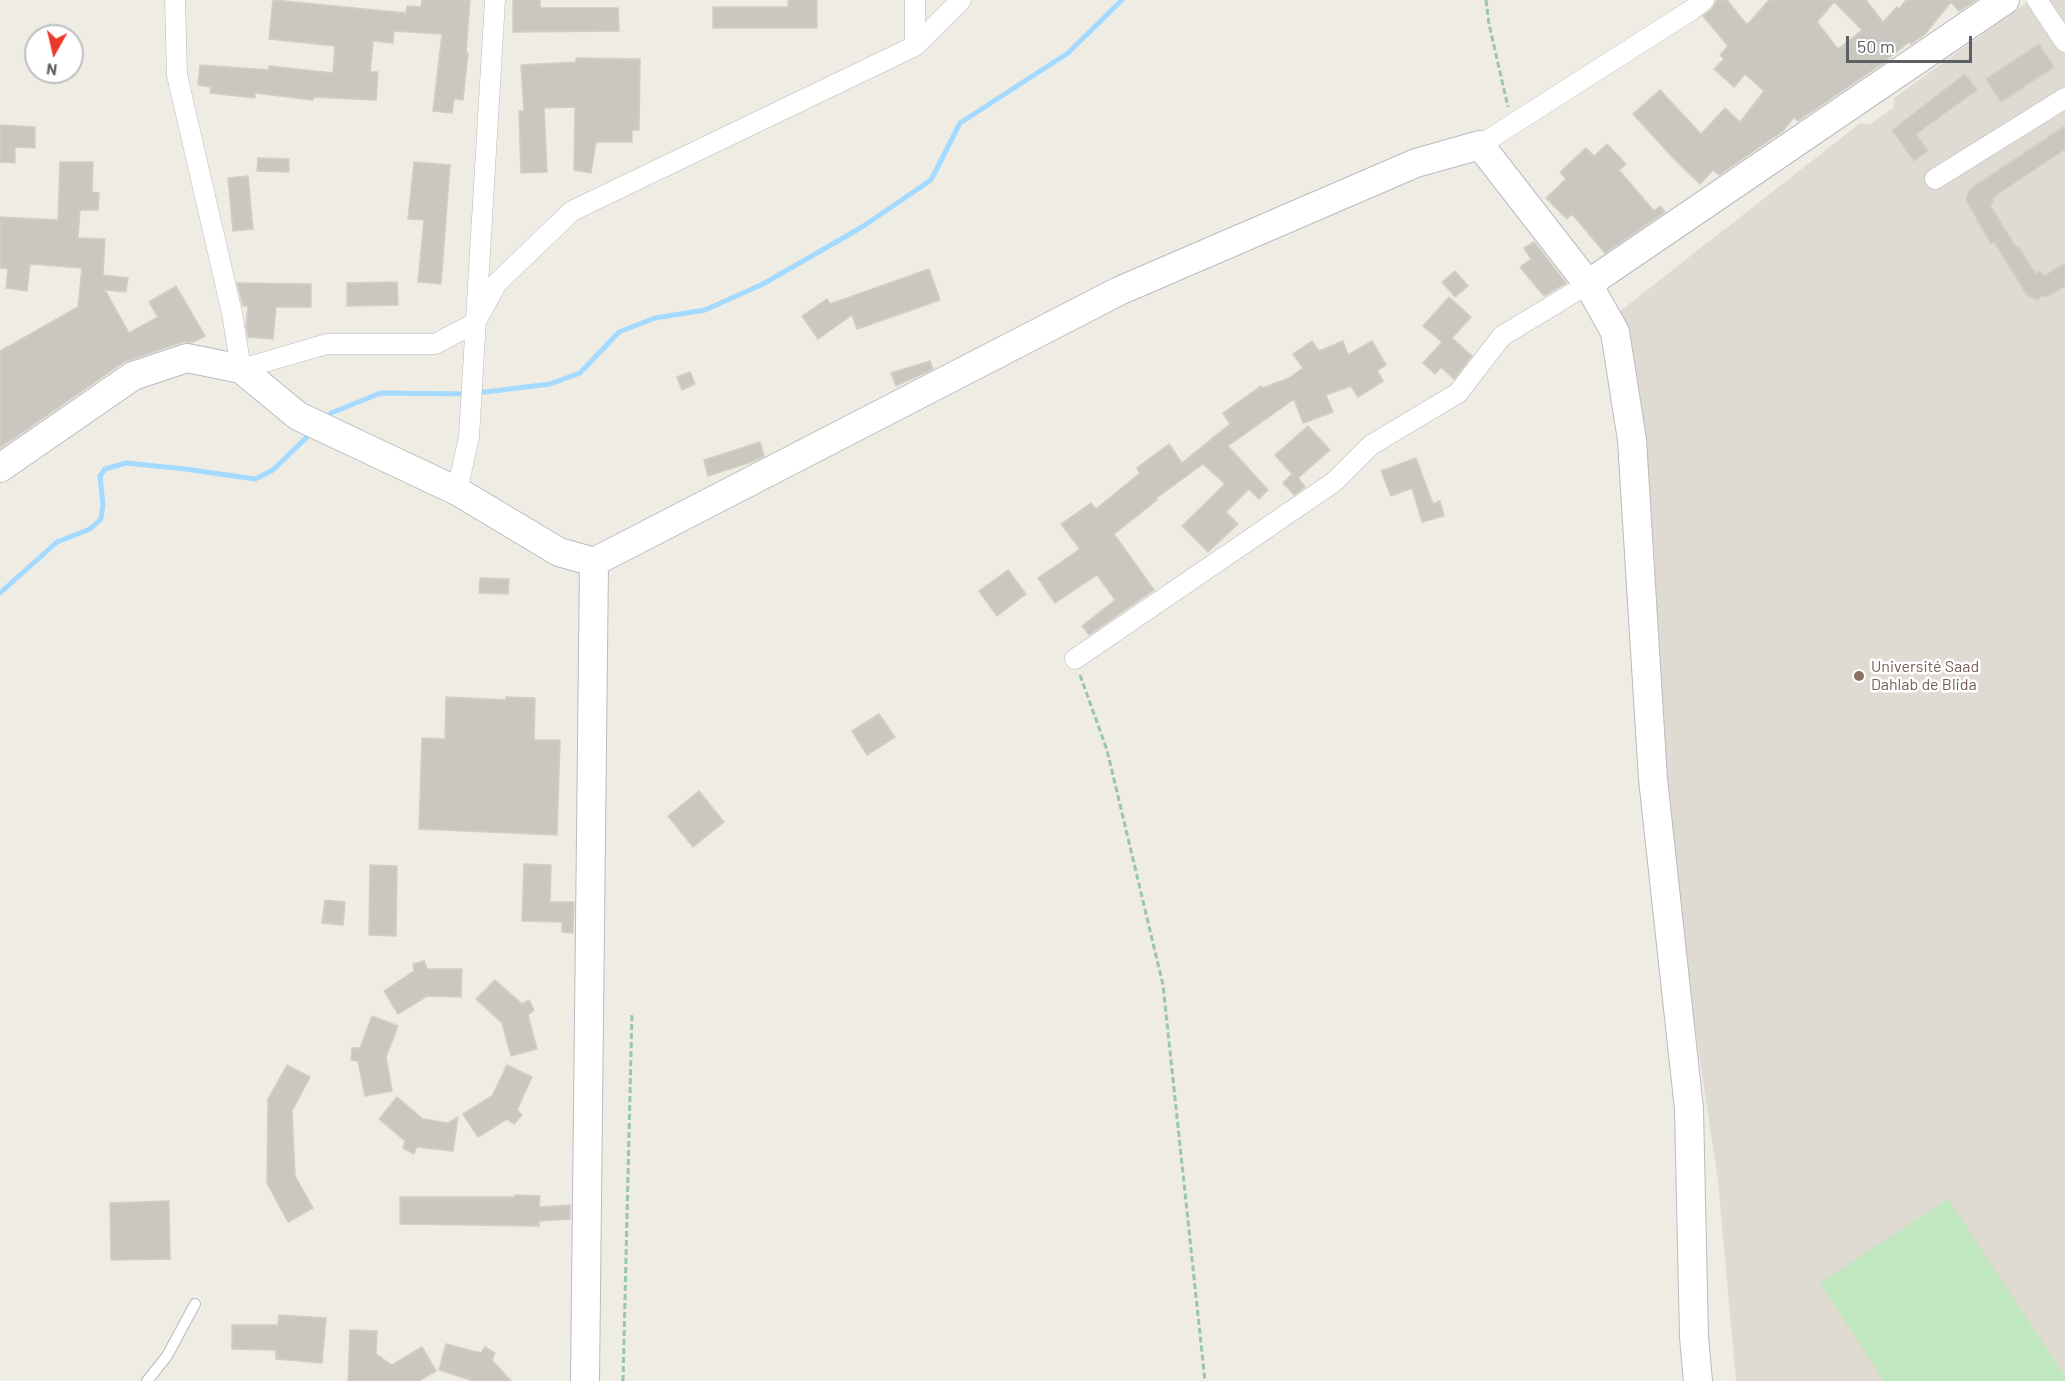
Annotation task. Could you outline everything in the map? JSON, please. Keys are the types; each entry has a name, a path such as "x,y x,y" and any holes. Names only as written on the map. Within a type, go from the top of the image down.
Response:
{"street":[{"path":"175,0 177,75 232,313 241,369 298,416 457,491 559,552 594,562 1119,291 1416,163 1480,145 1694,9 1704,0"},
{"path":"457,491 469,437 495,0"},
{"path":"915,0 915,46"},
{"path":"0,468 133,376 187,358 241,369 327,344 435,344 475,323 497,283 572,211 915,46 962,0"},
{"path":"1075,659 1334,482 1371,445 1458,393 1502,336 1588,284 2005,0"},
{"path":"2037,0 2065,42"},
{"path":"1935,179 2065,98"},
{"path":"1480,145 1588,284 1615,332 1632,440 1653,779 1689,1109 1694,1337 1698,1381"},
{"path":"585,1381 594,562"}],"lane":[{"path":"147,1381 167,1356 195,1304"}],"path":[{"path":"1486,0 1489,24 1512,124"},
{"path":"1075,659 1107,750 1163,985 1205,1381"},
{"path":"623,1381 632,1012"}],"shaded area":[{"name":"Université Saad Dahlab de Blida","path":"2030,0 2065,0 2065,1381 1736,1381 1718,1181 1660,790 1619,312 1859,124 1871,124 1894,107 1894,98"}],"green space":[{"path":"1948,1199 2065,1376 2065,1381 1884,1381 1820,1283"}],"building":[{"path":"273,0 406,13 407,6 421,7 422,0 470,0 463,100 454,99 452,113 433,111 442,34 394,31 393,43 373,41 370,72 378,72 376,100 313,97 313,100 255,93 255,98 210,93 211,87 198,85 200,65 269,70 269,66 333,73 335,46 269,39"},
{"path":"513,0 540,0 540,8 618,8 619,31 513,32"},
{"path":"788,0 817,0 817,28 713,28 713,7 788,7"},
{"path":"1717,0 1727,0 1747,25 1769,0 1866,0 1883,22 1906,0 1976,0 1959,11 1951,2 1925,34 1911,44 1909,42 1883,63 1798,121 1794,117 1783,131 1719,175 1713,170 1700,184 1633,114 1660,90 1701,134 1725,108 1740,122 1764,91 1745,74 1734,87 1714,69 1724,59 1720,55 1728,46 1703,16 1712,9","holes":["1834,2 1862,30 1838,49 1817,22"]},
{"path":"2039,44 2054,67 2001,102 1986,79"},
{"path":"576,58 640,59 639,130 632,130 632,142 596,142 591,173 574,170 575,107 544,108 547,172 521,173 519,111 524,111 521,65 576,62"},
{"path":"1965,74 1977,90 1916,134 1928,151 1914,161 1892,130"},
{"path":"0,125 35,127 35,148 15,147 15,163 0,162"},
{"path":"2065,126 2065,149 1992,198 1994,202 1990,205 2036,274 2040,271 2044,276 2065,263 2065,286 2038,300 2027,295 1994,242 1991,244 1966,200 1970,189"},
{"path":"1607,144 1626,164 1619,170 1654,211 1660,206 1665,212 1605,253 1572,214 1567,219 1546,198 1566,179 1560,172 1586,148 1594,156"},
{"path":"258,158 289,159 289,172 257,171"},
{"path":"60,162 93,162 92,192 99,193 98,210 80,210 78,238 105,239 103,275 128,278 126,292 105,290 129,333 158,317 149,302 176,286 205,336 193,342 182,342 124,362 0,448 0,351 78,307 82,268 30,264 27,291 6,288 8,269 0,268 0,217 58,220"},
{"path":"414,162 450,165 441,284 418,282 424,220 408,219"},
{"path":"248,176 253,229 233,231 228,178"},
{"path":"1534,242 1566,283 1544,296 1520,267 1531,259 1524,248"},
{"path":"929,269 940,300 857,329 852,315 818,339 802,316 827,299 830,304"},
{"path":"1455,271 1468,286 1455,297 1442,282"},
{"path":"397,282 398,305 347,306 347,283"},
{"path":"237,283 311,284 311,307 276,307 273,339 248,337 246,326 248,306 243,306"},
{"path":"1449,297 1471,317 1452,338 1472,356 1454,379 1441,367 1435,374 1423,363 1442,342 1423,326"},
{"path":"1312,341 1319,351 1343,341 1348,355 1372,341 1386,365 1377,371 1383,381 1358,397 1351,386 1326,395 1333,412 1303,423 1294,399 1228,446 1268,490 1259,499 1249,489 1226,512 1238,524 1208,552 1182,526 1225,484 1203,464 1155,499 1157,500 1114,534 1154,590 1089,635 1082,626 1115,600 1097,575 1055,603 1038,578 1080,549 1061,524 1091,503 1096,509 1140,473 1137,468 1169,444 1182,463 1230,424 1223,413 1261,386 1263,388 1289,378 1303,368 1293,354"},
{"path":"930,361 933,369 896,386 891,373"},
{"path":"690,372 695,384 682,390 677,377"},
{"path":"1308,426 1330,450 1298,478 1305,487 1294,495 1283,483 1292,474 1275,455"},
{"path":"760,442 764,456 708,476 704,460"},
{"path":"1416,458 1433,504 1440,501 1444,516 1422,522 1412,488 1391,496 1381,471"},
{"path":"1008,570 1026,594 997,616 979,591"},
{"path":"480,578 509,579 508,594 479,593"},
{"path":"446,697 506,700 506,697 535,698 534,740 560,740 557,835 419,829 422,738 445,739"},
{"path":"879,714 895,737 867,755 852,731"},
{"path":"699,791 724,822 693,847 668,816"},
{"path":"524,864 551,865 550,902 574,902 573,933 562,932 562,922 522,921"},
{"path":"370,865 397,866 396,936 369,935"},
{"path":"325,900 345,902 343,925 322,923"},
{"path":"424,961 427,969 462,969 461,997 427,996 398,1014 384,991 414,971 413,964"},
{"path":"495,980 522,1004 529,1000 534,1010 528,1015 537,1049 511,1056 502,1023 476,999"},
{"path":"372,1016 398,1026 386,1057 392,1091 365,1096 358,1061 351,1060 352,1048 360,1048"},
{"path":"287,1065 310,1077 292,1111 295,1176 313,1208 288,1222 267,1183 268,1099"},
{"path":"507,1065 532,1077 517,1110 522,1115 514,1124 507,1119 478,1137 463,1114 492,1096"},
{"path":"397,1097 423,1119 448,1123 458,1117 453,1151 417,1147 414,1154 403,1148 405,1141 379,1119"},
{"path":"515,1195 540,1196 539,1207 570,1205 570,1219 539,1221 539,1226 400,1224 400,1197 515,1197"},
{"path":"169,1201 170,1259 111,1260 110,1203"},
{"path":"279,1315 326,1318 322,1363 276,1359 276,1350 232,1349 232,1325 278,1325"},
{"path":"350,1330 377,1331 376,1354 392,1365 422,1347 436,1371 419,1381 348,1381"},
{"path":"446,1344 481,1353 485,1347 495,1353 492,1360 511,1381 474,1381 439,1370"}],"waterway":[{"path":"325,419 331,413 381,393 469,394 550,384 580,373 619,332 655,318 705,310 763,284 862,227 931,180 960,123 1068,53 1122,0"},
{"path":"0,593 57,542 90,529 101,519 103,505 100,476 105,469 126,463 255,479 273,470 312,432"}],"place":[{"name":"Université Saad Dahlab de Blida","path":"1859,676"}]}
